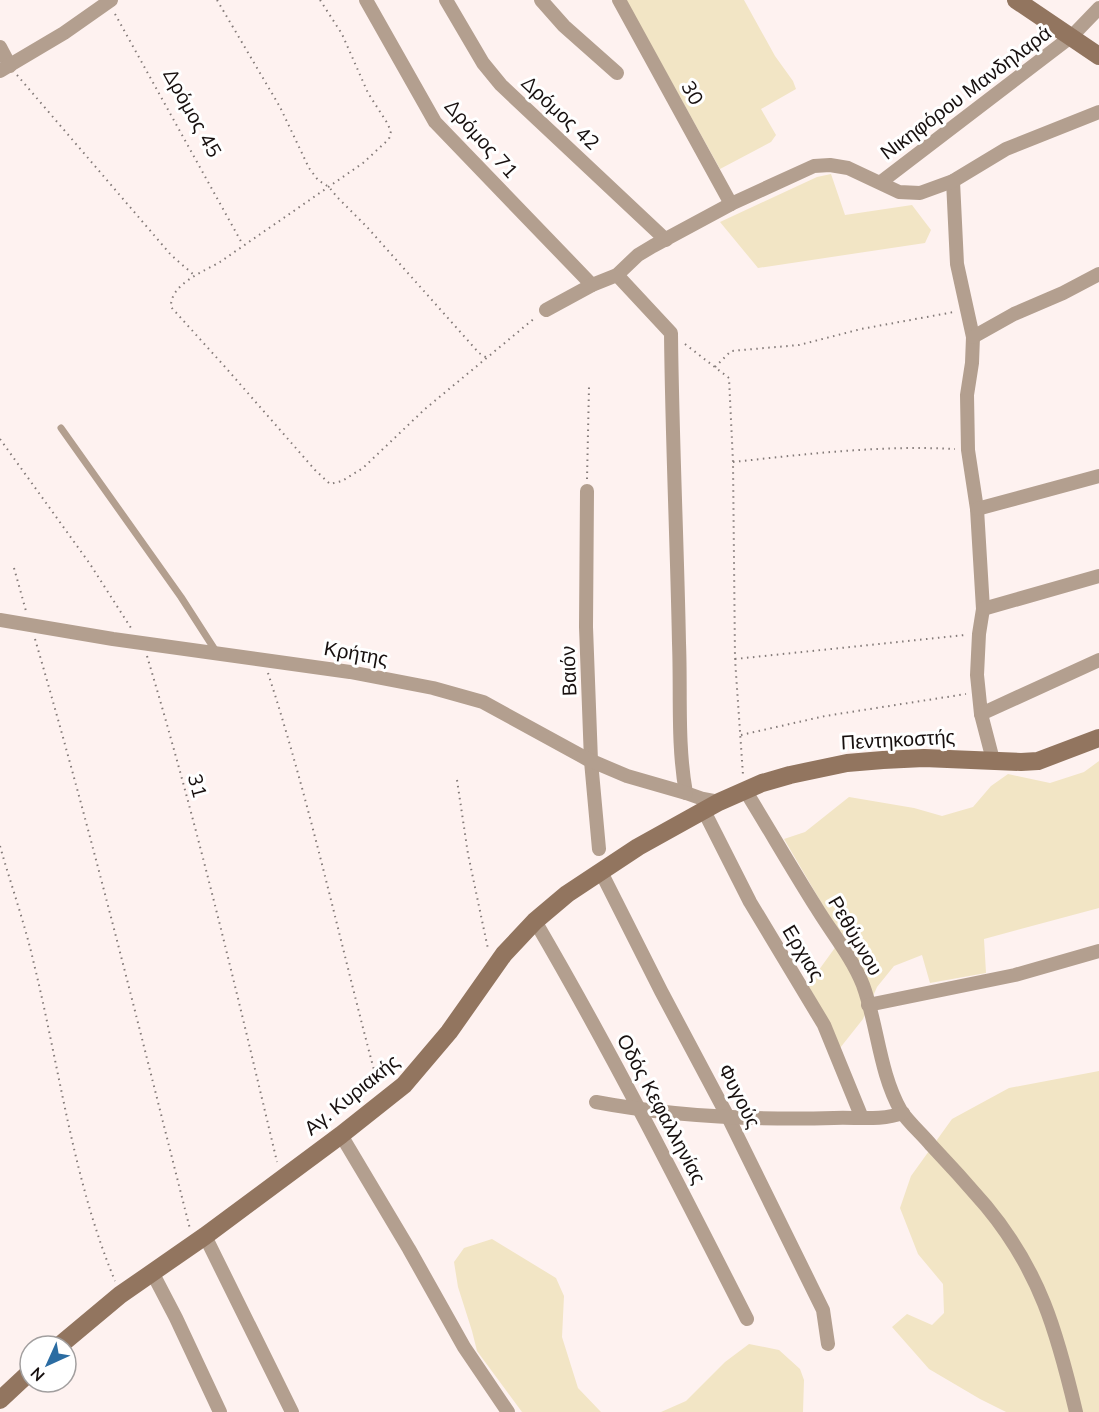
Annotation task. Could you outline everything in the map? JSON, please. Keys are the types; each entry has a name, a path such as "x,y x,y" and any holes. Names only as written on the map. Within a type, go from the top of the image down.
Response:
{"street":[{"name":"Δρόμος 71","path":"366,0 435,122 592,285"},
{"name":"Δρόμος 42","path":"446,0 483,63 501,85 666,240"},
{"path":"541,0 564,26 617,73"},
{"name":"30","path":"619,0 731,204"},
{"path":"1016,0 1099,56"},
{"path":"0,47 5,69 109,1"},
{"name":"Νικηφόρου Μανδηλαρά","path":"881,182 1072,36 1099,8"},
{"path":"546,310 592,285 617,275 638,255 731,204 814,166 830,165 848,168 899,192 920,193 953,181 1005,149 1099,112"},
{"path":"953,181 957,264 973,337 967,395 968,450 977,509 983,609 977,675 981,714 993,760"},
{"path":"973,337 1014,314 1063,293 1099,274"},
{"path":"617,275 671,333 680,643 680,763 686,794"},
{"path":"977,509 1099,476"},
{"name":"Βαιόν","path":"587,491 586,627 591,761 599,849"},
{"path":"983,609 1099,576"},
{"name":"Κρήτης","path":"0,620 350,672 433,688 483,702 591,761 627,776 703,800 711,806"},
{"path":"981,714 1099,660"},
{"name":"Πεντηκοστής","path":"711,806 745,790 790,775 847,763 924,759 1038,761 1099,738"},
{"name":"Ρεθύμνου","path":"745,790 863,985 887,1076 903,1113 1008,1234 1028,1268 1044,1299 1055,1329 1076,1412"},
{"name":"Αγ. Κυριακής","path":"73,1334 120,1295 282,1179 404,1085 463,1012 496,965 535,921 567,894 638,847 711,806"},
{"name":"Ερχιας","path":"711,806 750,902 824,1025 862,1118"},
{"name":"Φυγούς","path":"601,872 728,1116 823,1310 828,1344"},
{"name":"Οδός Κεφαλληνίας","path":"535,921 579,996 640,1110 747,1319"},
{"path":"868,1005 1015,975 1099,951"},
{"path":"596,1102 640,1110 793,1119 881,1118 903,1113"},
{"path":"341,1135 410,1249 464,1347 508,1412"},
{"path":"200,1239 292,1412"},
{"path":"152,1272 220,1412"},
{"path":"0,1400 18,1383"}],"lane":[{"path":"61,428 181,597 217,653"}],"path":[{"path":"217,0 280,107 309,168 318,180 329,187 480,353 488,358"},
{"path":"320,0 342,34 368,93 391,131 389,139 381,149 329,187 220,262 194,275 172,299 171,308 330,484 342,481 363,468 425,409 546,310"},
{"name":"Δρόμος 45","path":"109,1 243,245"},
{"path":"5,69 171,255 194,275"},
{"path":"715,367 730,351 799,345 861,329 967,309"},
{"path":"671,333 729,378 733,462 735,659 745,790"},
{"path":"587,491 589,387"},
{"name":"31","path":"0,439 90,564 143,643 201,856 282,1179"},
{"path":"733,462 829,452 917,447 968,450"},
{"path":"14,568 63,734 118,939 187,1219 200,1239"},
{"path":"735,659 979,634"},
{"path":"263,659 287,733 318,847 383,1103"},
{"path":"741,735 825,716 979,692"},
{"path":"457,780 468,854 489,954 496,965"},
{"path":"0,846 34,962 85,1194 99,1244 120,1295"}],"shaded area":[{"path":"626,0 744,0 796,89 761,109 776,135 771,142 720,169"},
{"path":"831,174 845,215 912,205 931,230 925,243 758,268 720,222 817,177"},
{"path":"1099,761 1099,908 984,939 986,973 930,983 922,955 894,966 877,987 863,1019 840,1048 831,1025 808,985 842,938 784,839 805,832 849,797 914,808 942,816 973,807 991,786 1008,774 1050,783 1084,772"},
{"path":"1099,1071 1099,1412 1006,1412 929,1369 892,1327 907,1314 932,1325 944,1313 943,1284 918,1254 900,1208 911,1176 952,1119 1009,1088"},
{"path":"492,1239 556,1278 564,1296 562,1337 578,1388 601,1412 522,1412 477,1351 458,1287 454,1262 464,1248"},
{"path":"749,1344 779,1350 800,1369 804,1380 803,1412 661,1412 686,1401 725,1362"}]}
